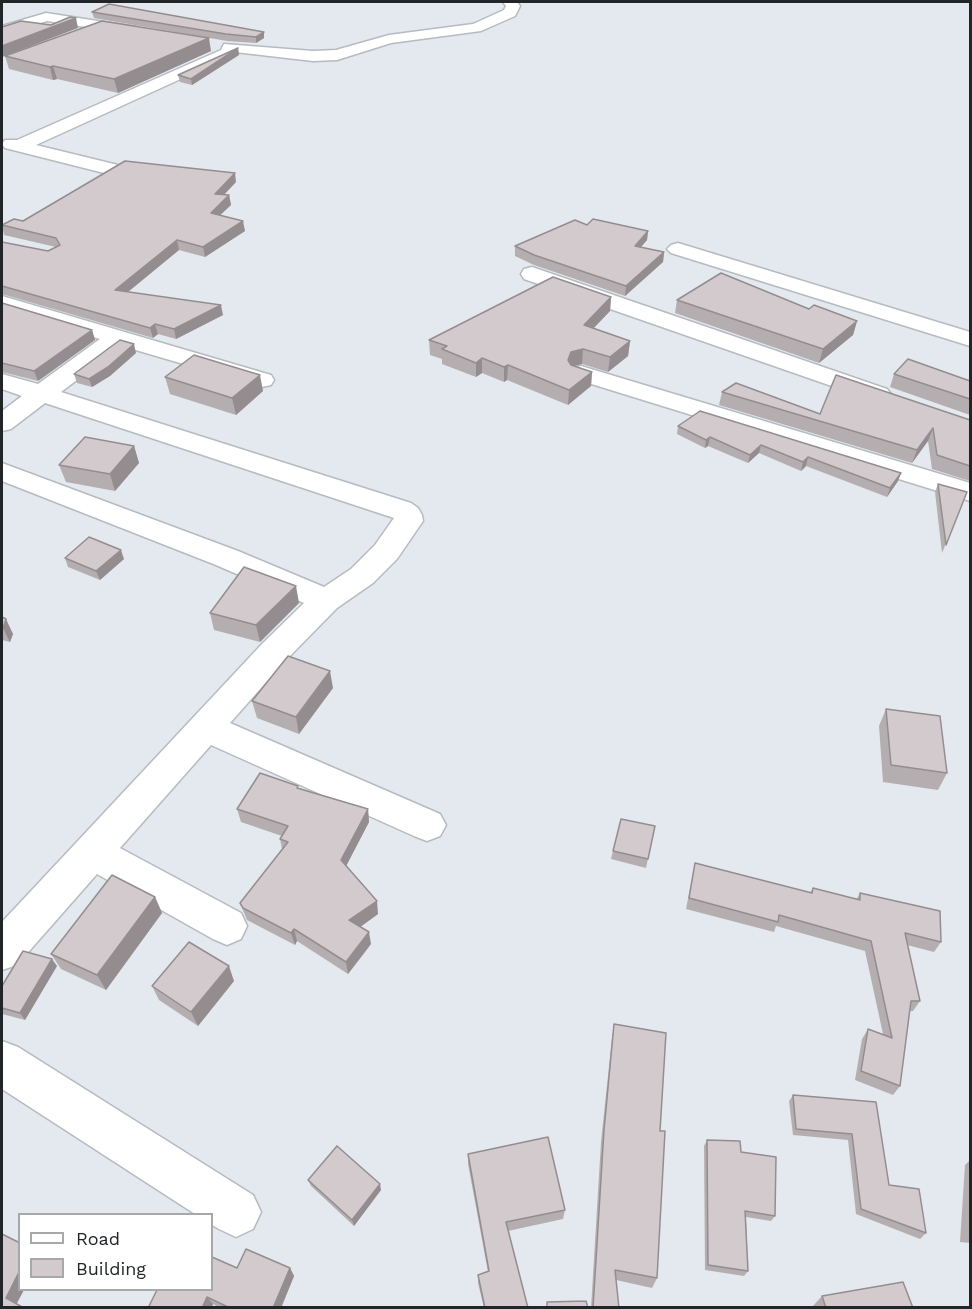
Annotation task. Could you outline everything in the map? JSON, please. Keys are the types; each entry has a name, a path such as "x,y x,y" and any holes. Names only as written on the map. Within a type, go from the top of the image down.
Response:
{"street":[{"path":"10,144 229,50 222,45 313,56 338,56 389,39 476,28 510,13 513,6 510,2"},
{"path":"2,31 46,17 148,33"},
{"path":"73,37 104,26"},
{"path":"10,144 111,168"},
{"path":"678,249 970,339"},
{"path":"532,274 903,403"},
{"path":"2,303 262,380"},
{"path":"2,423 38,394 117,338"},
{"path":"581,373 970,492"},
{"path":"2,381 401,509 408,515 408,521 386,552 362,576 326,600 205,727 2,951"},
{"path":"2,471 227,558 326,600"},
{"path":"205,727 427,825"},
{"path":"92,852 227,926"},
{"path":"2,1064 236,1212"}],"building":[{"path":"109,4 264,32 256,37 226,34 92,12"},
{"path":"70,17 76,18 2,46 2,27 21,21 51,25"},
{"path":"102,21 209,38 114,79 5,56"},
{"path":"238,48 191,79 178,75"},
{"path":"125,161 235,173 215,194 229,195 211,213 243,221 203,247 177,240 115,290 221,305 174,329 155,324 150,328 2,286 2,242 48,251 60,245 56,238 2,225 14,219 23,221"},
{"path":"593,219 648,231 635,246 664,252 626,286 534,255 515,246 575,220 587,225"},
{"path":"721,273 809,309 814,305 857,321 823,349 677,300"},
{"path":"553,277 611,297 584,325 630,341 610,357 583,349 571,352 568,360 571,365 592,372 569,390 508,365 504,367 482,358 476,363 442,349 447,346 429,340"},
{"path":"2,303 92,330 34,371 2,363"},
{"path":"120,340 134,344 108,367 89,379 74,374"},
{"path":"194,355 260,375 232,398 165,377"},
{"path":"908,359 970,381 970,399 894,374"},
{"path":"836,375 970,420 970,466 937,455 933,428 917,450 722,392 736,383 820,414"},
{"path":"700,411 901,473 890,488 808,457 803,462 761,445 750,455 710,437 706,440 678,426"},
{"path":"85,437 134,446 110,474 59,465"},
{"path":"938,484 967,492 946,545"},
{"path":"89,537 121,550 96,571 65,558"},
{"path":"244,567 296,586 256,625 210,613"},
{"path":"2,617 6,619 3,628 2,627"},
{"path":"288,656 330,671 296,717 252,701"},
{"path":"886,709 940,716 947,773 891,765"},
{"path":"260,773 298,786 297,788 368,809 341,860 377,901 349,920 369,932 346,962 294,929 291,933 243,908 240,903 288,842 280,839 288,826 237,809"},
{"path":"621,819 655,826 648,859 613,851"},
{"path":"695,863 812,893 813,888 860,900 860,893 940,911 941,942 905,933 920,1001 911,1001 900,1086 861,1071 868,1029 892,1038 871,941 779,915 778,922 689,898"},
{"path":"112,875 155,897 97,975 51,954"},
{"path":"189,942 229,966 191,1012 152,986"},
{"path":"23,951 52,959 20,1013 2,1008 2,986"},
{"path":"614,1024 666,1033 660,1131 665,1131 657,1278 615,1270 619,1308 593,1308 604,1130"},
{"path":"793,1095 876,1102 889,1185 919,1189 926,1233 861,1209 852,1134 796,1129"},
{"path":"548,1137 565,1210 506,1222 528,1308 485,1308 478,1275 489,1271 468,1154"},
{"path":"707,1140 740,1141 741,1152 776,1157 775,1216 745,1211 748,1271 708,1265"},
{"path":"337,1146 380,1184 352,1220 308,1180"},
{"path":"2,1234 18,1242 18,1274 6,1298 24,1308 2,1308"},
{"path":"246,1249 290,1268 273,1308 230,1308 207,1297 202,1308 148,1308 156,1291 213,1291 213,1257 237,1268"},
{"path":"903,1282 913,1308 826,1308 822,1296"},
{"path":"586,1301 588,1308 547,1308 547,1302"}]}
